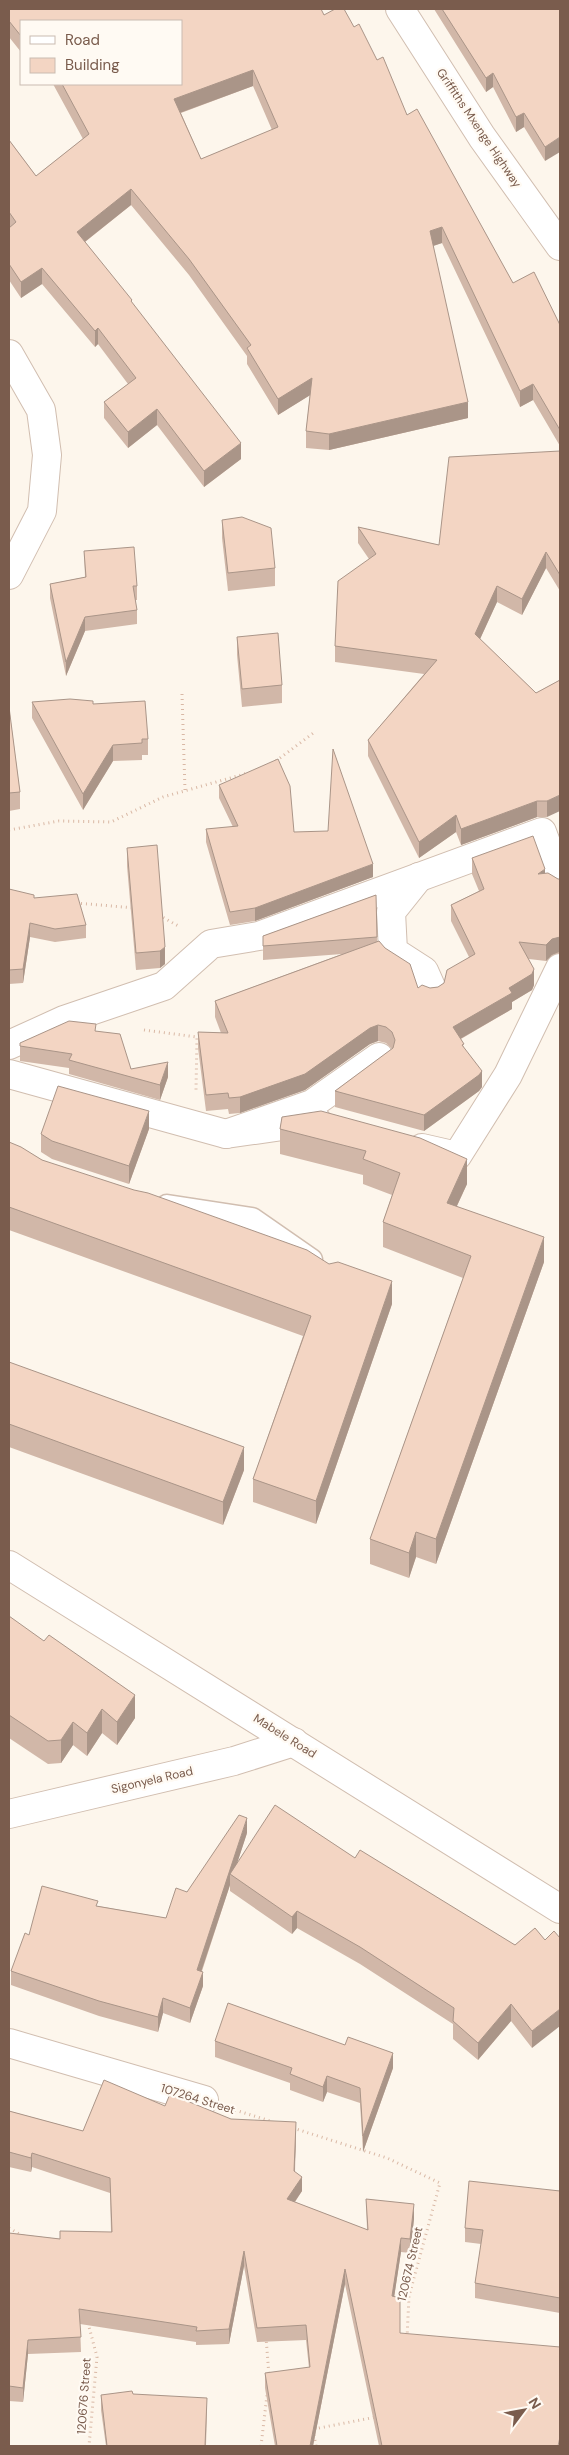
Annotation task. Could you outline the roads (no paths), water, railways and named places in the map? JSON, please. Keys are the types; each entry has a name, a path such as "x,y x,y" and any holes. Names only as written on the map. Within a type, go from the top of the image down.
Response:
{"street":[{"name":"Griffiths Mxenge Highway","path":"400,9 482,137 560,246"},
{"path":"9,354 41,410 47,456 42,511 9,575"},
{"path":"9,1045 64,1020 164,986 211,944 259,936 542,832 560,880"},
{"path":"419,877 392,912 393,951 424,971 432,989"},
{"path":"394,1141 457,1156 508,1075 560,968"},
{"path":"226,1134 312,1104 379,1057"},
{"path":"9,1074 226,1134 322,1120 340,1126"},
{"name":"Mabele Road","path":"9,1565 560,1909"},
{"name":"Sigonyela Road","path":"9,1814 234,1761 294,1742"},
{"name":"107264 Street","path":"9,2043 204,2100"}],"lane":[{"path":"148,1203 252,1219 331,1274"}]}
